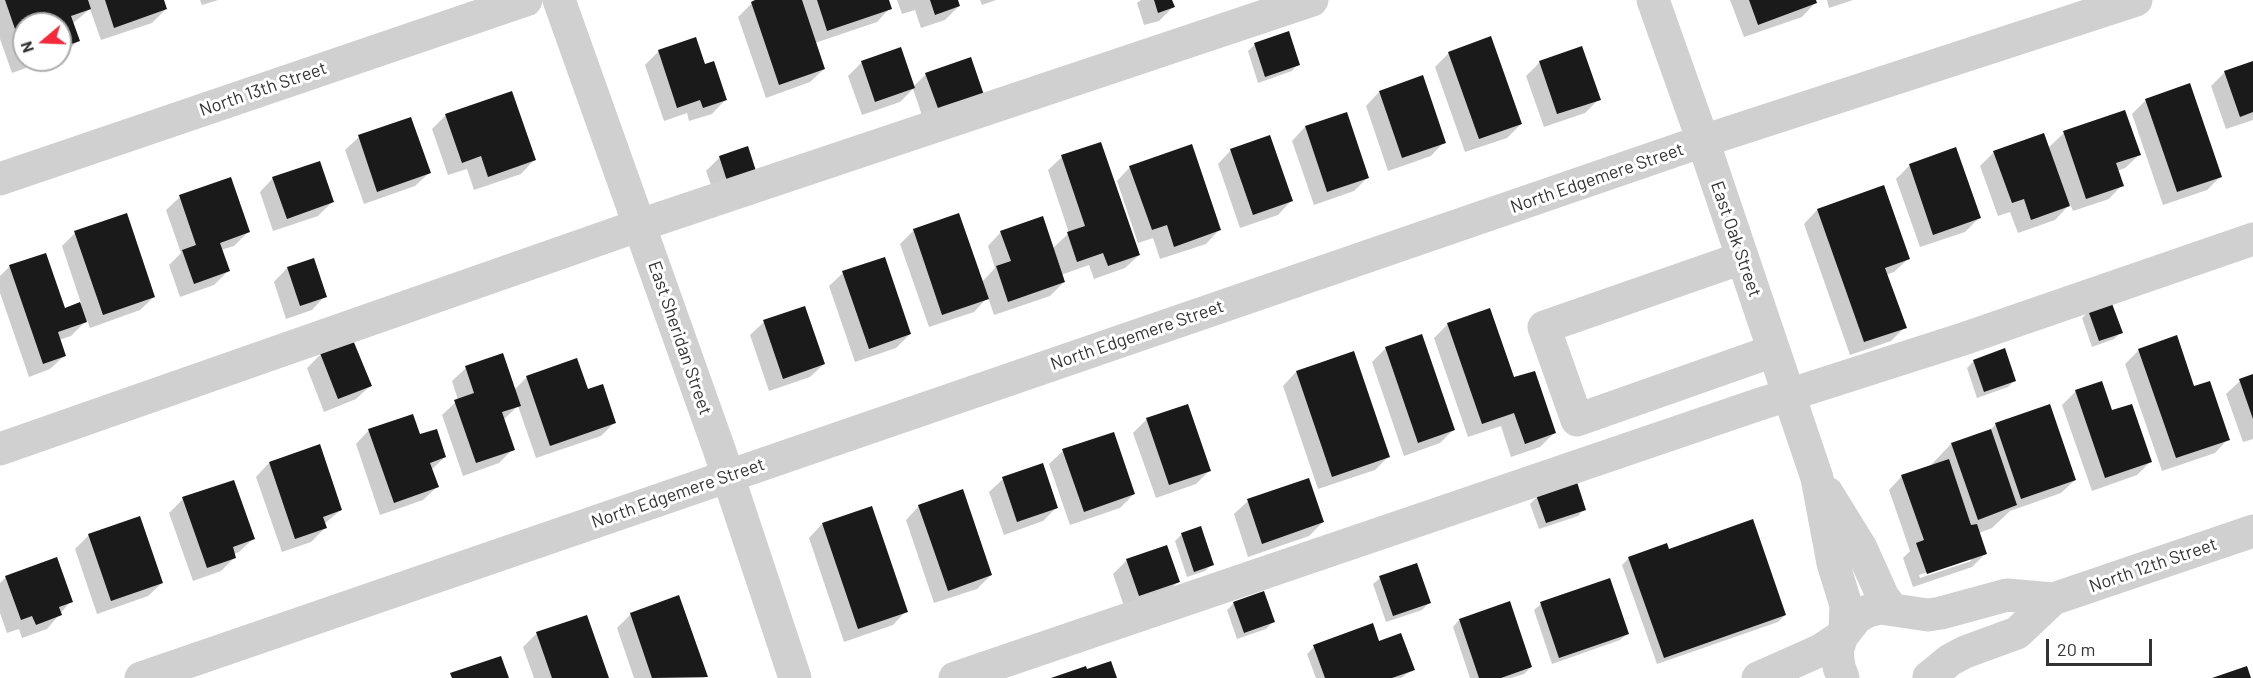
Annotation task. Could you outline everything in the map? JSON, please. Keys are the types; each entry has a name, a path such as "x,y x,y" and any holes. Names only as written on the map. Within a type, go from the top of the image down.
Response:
{"street":[{"name":"North 13th Street","path":"0,179 526,0"},
{"name":"East Sheridan Street","path":"559,0 728,476 795,678"},
{"path":"0,449 640,225 1312,0"},
{"name":"East Oak Street","path":"1653,0 1817,478 1833,563 1846,605 1844,633"},
{"name":"North Edgemere Street","path":"141,678 1703,141 2136,0"},
{"path":"955,678 1788,395 1963,339 2253,239"},
{"path":"1742,258 1544,327 1577,420 1773,351"},
{"name":"East Oak Street","path":"1817,478 1860,548 1883,597 1898,610"},
{"name":"North 12th Street","path":"1758,678 1821,650 1844,633 1857,617 1868,611 1880,608 1928,615 1941,614 2007,595 2053,599 2253,531"},
{"name":"North 12th Street","path":"1928,677 1965,652 2017,633 2053,599"},
{"name":"North 12th Street","path":"1898,610 1915,619 1930,639 1933,658 1928,677"},
{"path":"1843,678 1837,651 1844,633"}],"building":[{"path":"5,0 88,0 91,9 72,16 72,12 12,12 12,20"},
{"path":"105,0 164,0 167,9 114,28"},
{"path":"755,0 802,0 825,69 779,85 751,2"},
{"path":"817,0 889,0 892,9 827,31"},
{"path":"930,0 958,0 960,6 935,15"},
{"path":"1154,0 1172,0 1175,7 1158,13"},
{"path":"1749,0 1816,0 1817,3 1758,25"},
{"path":"72,19 80,41 72,44"},
{"path":"1289,31 1300,65 1265,77 1254,43"},
{"path":"1491,36 1522,124 1479,139 1448,52"},
{"path":"696,37 705,64 714,61 727,100 703,108 700,100 677,108 658,50"},
{"path":"1582,46 1601,100 1557,114 1539,61"},
{"path":"901,47 915,88 875,102 861,61"},
{"path":"971,57 984,95 939,111 925,73"},
{"path":"2253,61 2253,112 2240,117 2224,71"},
{"path":"1423,75 1446,143 1402,158 1379,91"},
{"path":"2190,83 2222,177 2177,192 2145,99"},
{"path":"512,91 536,160 488,177 481,156 462,163 445,114"},
{"path":"2125,110 2141,155 2116,163 2124,186 2086,199 2063,131"},
{"path":"1347,112 1369,178 1327,192 1305,126"},
{"path":"411,117 431,173 377,192 358,135"},
{"path":"2044,133 2070,206 2031,220 2024,199 2012,203 1993,151"},
{"path":"1270,135 1293,201 1253,215 1230,149"},
{"path":"1101,142 1140,255 1108,266 1103,253 1077,262 1067,232 1085,226 1061,155"},
{"path":"1192,144 1221,230 1174,247 1167,225 1152,230 1129,166"},
{"path":"748,146 756,171 727,181 719,156"},
{"path":"1956,147 1981,218 1933,235 1909,164"},
{"path":"320,161 334,202 287,219 272,177"},
{"path":"231,177 250,232 220,243 230,271 194,284 182,250 196,245 179,195"},
{"path":"1884,185 1910,259 1885,268 1907,328 1864,342 1817,209"},
{"path":"127,213 155,297 103,315 74,231"},
{"path":"959,213 989,299 942,315 913,229"},
{"path":"1043,216 1065,282 1008,302 996,266 1011,261 1000,231"},
{"path":"46,253 65,308 80,302 87,322 58,332 66,356 43,364 9,265"},
{"path":"885,257 911,334 869,349 842,271"},
{"path":"314,258 327,297 300,306 287,267"},
{"path":"2111,301 2123,333 2099,341 2088,310"},
{"path":"805,306 825,364 783,379 763,320"},
{"path":"1490,308 1514,377 1535,371 1556,433 1525,444 1514,413 1482,424 1447,323"},
{"path":"1422,334 1455,430 1418,443 1385,347"},
{"path":"2177,335 2194,386 2210,381 2230,440 2176,458 2138,349"},
{"path":"353,340 372,386 338,399 320,353"},
{"path":"2005,348 2016,381 1984,392 1973,360"},
{"path":"1354,351 1390,457 1332,477 1296,371"},
{"path":"503,353 521,406 502,412 515,450 476,463 454,400 474,393 465,366"},
{"path":"577,358 588,389 603,384 616,423 550,446 526,376"},
{"path":"2253,374 2253,419 2239,379"},
{"path":"2102,381 2112,410 2132,404 2152,462 2105,478 2075,390"},
{"path":"1188,404 1211,471 1169,485 1146,418"},
{"path":"2050,404 2076,480 2021,499 1995,423"},
{"path":"413,414 420,434 437,429 446,457 430,463 439,487 394,503 368,429"},
{"path":"1991,429 2017,505 1978,520 1951,443"},
{"path":"1114,432 1135,494 1084,512 1062,449"},
{"path":"320,444 342,510 323,517 327,528 295,539 269,462"},
{"path":"1949,459 1971,525 1977,524 1987,554 1927,574 1916,543 1924,540 1901,475"},
{"path":"1043,463 1058,508 1017,522 1002,477"},
{"path":"1309,478 1324,522 1262,544 1247,499"},
{"path":"234,480 255,539 233,547 236,558 207,568 182,497"},
{"path":"1577,482 1586,510 1546,523 1536,495"},
{"path":"963,489 992,575 948,591 918,505"},
{"path":"872,506 908,612 858,629 822,523"},
{"path":"140,516 163,583 111,601 88,534"},
{"path":"1753,519 1786,615 1664,658 1628,557 1667,543 1669,549"},
{"path":"1201,526 1214,565 1194,572 1181,533"},
{"path":"1167,545 1180,582 1139,596 1126,559"},
{"path":"57,557 73,602 59,607 62,615 36,625 32,616 21,620 5,576"},
{"path":"1417,563 1431,603 1393,616 1379,576"},
{"path":"1610,578 1629,634 1559,658 1540,602"},
{"path":"1264,591 1275,622 1244,633 1233,602"},
{"path":"679,595 708,677 652,678 630,613"},
{"path":"1510,601 1532,667 1501,678 1479,678 1459,619"},
{"path":"587,615 609,678 552,678 536,632"},
{"path":"1373,623 1379,641 1401,633 1415,670 1392,678 1325,678 1313,645"},
{"path":"501,656 509,678 452,678 450,673"},
{"path":"1111,661 1117,678 1051,678 1086,666 1087,669"},
{"path":"2247,666 2251,678 2212,678"}]}
